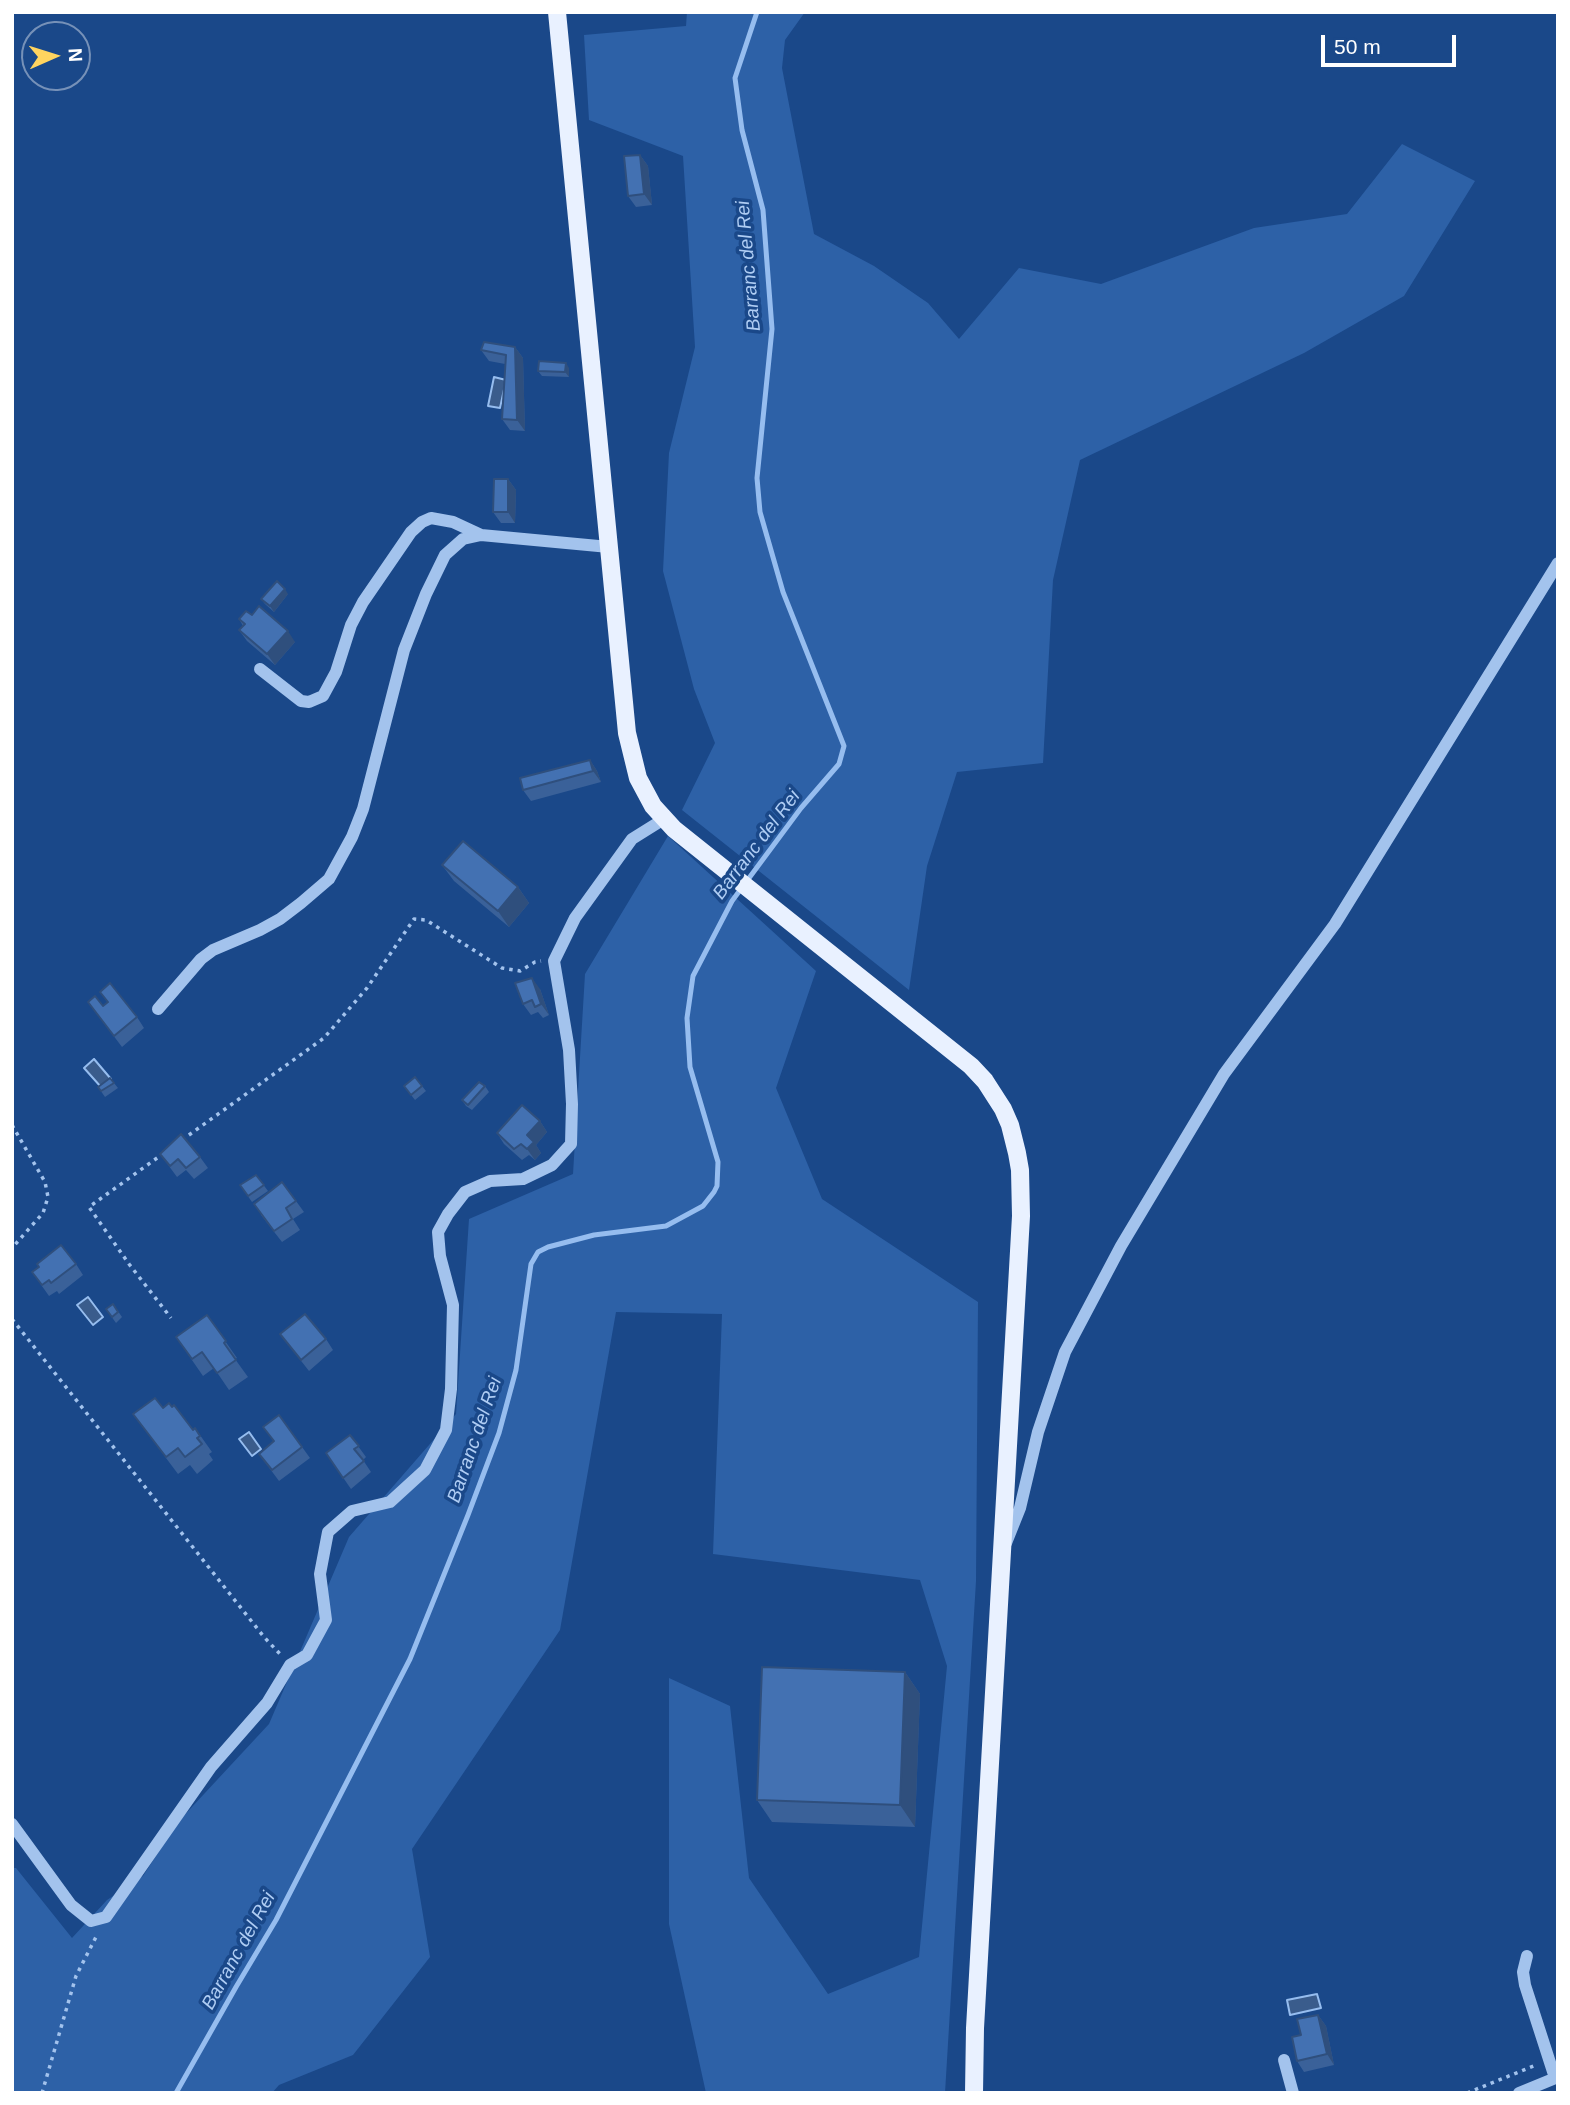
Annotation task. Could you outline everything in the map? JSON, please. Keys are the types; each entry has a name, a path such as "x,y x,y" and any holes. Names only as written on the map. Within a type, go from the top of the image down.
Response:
{"main road":[{"path":"557,12 629,747 638,778 646,794 669,824 971,1066 994,1094 1014,1137 1020,1170 1021,1216 975,2028 974,2093"},
{"path":"966,2093 975,2028"}],"street":[{"path":"260,669 302,701 309,702 323,696 363,602 411,532 431,517 453,522 481,535"},
{"path":"158,1009 201,959 213,950 279,919 329,879 352,837 363,809 404,650 445,555 463,539 481,535 609,547"},
{"path":"1002,1553 1020,1508 1038,1432 1065,1352 1121,1246 1224,1074 1335,924 1558,563"},
{"path":"12,1824 71,1905 91,1921 106,1917 211,1767 267,1703 290,1665 307,1655 326,1620 320,1574 328,1532 352,1511 390,1502 425,1470 446,1430 451,1389 453,1305 440,1256 438,1232 465,1192 490,1181 523,1179 552,1165 571,1143 569,1050 554,961 575,918 632,839 669,824"},
{"path":"1519,2093 1556,2078 1525,1985 1523,1972 1527,1956"},
{"path":"1284,2060 1293,2093"}],"path":[{"path":"176,1144 324,1038 368,988 414,919 426,919 502,968 520,971 535,962 554,961"},
{"path":"12,1125 45,1182 48,1197 43,1213 12,1248"},
{"path":"165,1152 89,1207 171,1318"},
{"path":"12,1320 264,1637 290,1665"},
{"path":"43,2093 76,1976 106,1917"},
{"path":"1467,2093 1549,2060"}],"shaded area":[{"path":"687,12 805,12 785,40 782,68 814,234 874,266 928,303 959,339 1019,268 1101,284 1254,228 1347,214 1402,144 1475,181 1404,296 1304,353 1080,460 1053,580 1043,763 957,772 927,866 909,990 682,810 715,743 694,689 663,571 669,453 695,347 683,156 589,120 584,35 686,26"},
{"path":"494,377 506,380 500,408 488,406"},
{"path":"668,836 816,971 776,1088 822,1199 978,1302 976,1581 945,2093 706,2093 669,1924 669,1678 730,1706 749,1878 828,1994 919,1957 947,1666 920,1580 713,1554 722,1314 616,1312 560,1630 412,1849 430,1957 353,2055 279,2085 272,2093 12,2093 12,1868 16,1868 72,1938 107,1900 143,1876 178,1822 269,1724 349,1537 456,1414 469,1219 573,1174 585,974"},
{"path":"94,1059 111,1079 101,1087 84,1068"},
{"path":"88,1297 103,1317 93,1325 77,1305"},
{"path":"249,1432 261,1449 252,1456 239,1439"},
{"path":"1317,1994 1321,2008 1290,2015 1287,2000"}],"building":[{"path":"640,155 644,194 628,196 624,156"},
{"path":"484,342 515,347 517,420 502,419 506,355 481,350"},
{"path":"539,361 566,363 565,372 538,371"},
{"path":"494,479 508,479 508,512 493,512"},
{"path":"277,581 285,589 270,606 261,599"},
{"path":"259,606 288,631 267,654 239,630 245,624 239,619 246,611 252,615"},
{"path":"590,760 593,771 523,790 520,778"},
{"path":"463,841 518,887 498,911 442,865"},
{"path":"532,978 541,1004 535,1007 532,1000 523,1004 515,983"},
{"path":"110,983 137,1017 114,1036 88,1002 95,996 103,1006 108,1002 100,992"},
{"path":"415,1077 422,1086 411,1095 404,1086"},
{"path":"110,1078 114,1083 101,1091 98,1087"},
{"path":"479,1082 485,1086 468,1105 462,1100"},
{"path":"522,1105 540,1121 527,1135 534,1142 527,1149 521,1144 514,1149 497,1133"},
{"path":"181,1134 200,1157 186,1168 178,1159 170,1166 160,1154"},
{"path":"256,1175 264,1185 248,1196 240,1185"},
{"path":"282,1182 296,1201 286,1208 292,1219 274,1231 254,1204"},
{"path":"61,1245 76,1264 51,1283 49,1280 42,1285 32,1272 39,1267 37,1264"},
{"path":"113,1304 118,1312 112,1317 106,1309"},
{"path":"305,1314 326,1339 301,1360 280,1334"},
{"path":"207,1315 236,1360 217,1373 202,1352 192,1359 176,1337"},
{"path":"155,1398 163,1408 169,1403 172,1407 174,1405 200,1436 197,1438 202,1444 185,1457 178,1448 166,1457 133,1414"},
{"path":"279,1415 302,1447 272,1470 259,1454 274,1441 263,1427"},
{"path":"350,1435 359,1446 354,1449 364,1461 343,1478 326,1453"},
{"path":"762,1667 905,1672 900,1805 757,1800"},
{"path":"1318,2015 1327,2054 1297,2061 1292,2037 1301,2035 1297,2019"}],"waterway":[{"name":"Barranc del Rei","path":"176,2093 276,1920 410,1659 499,1433 516,1370 531,1264 538,1252 594,1235 666,1226 703,1206 717,1186 718,1162 690,1067 687,1018 693,976 732,901 801,808 839,764 844,746 783,592 760,512 757,478 772,329 763,210 742,130 735,78 757,12"}]}
